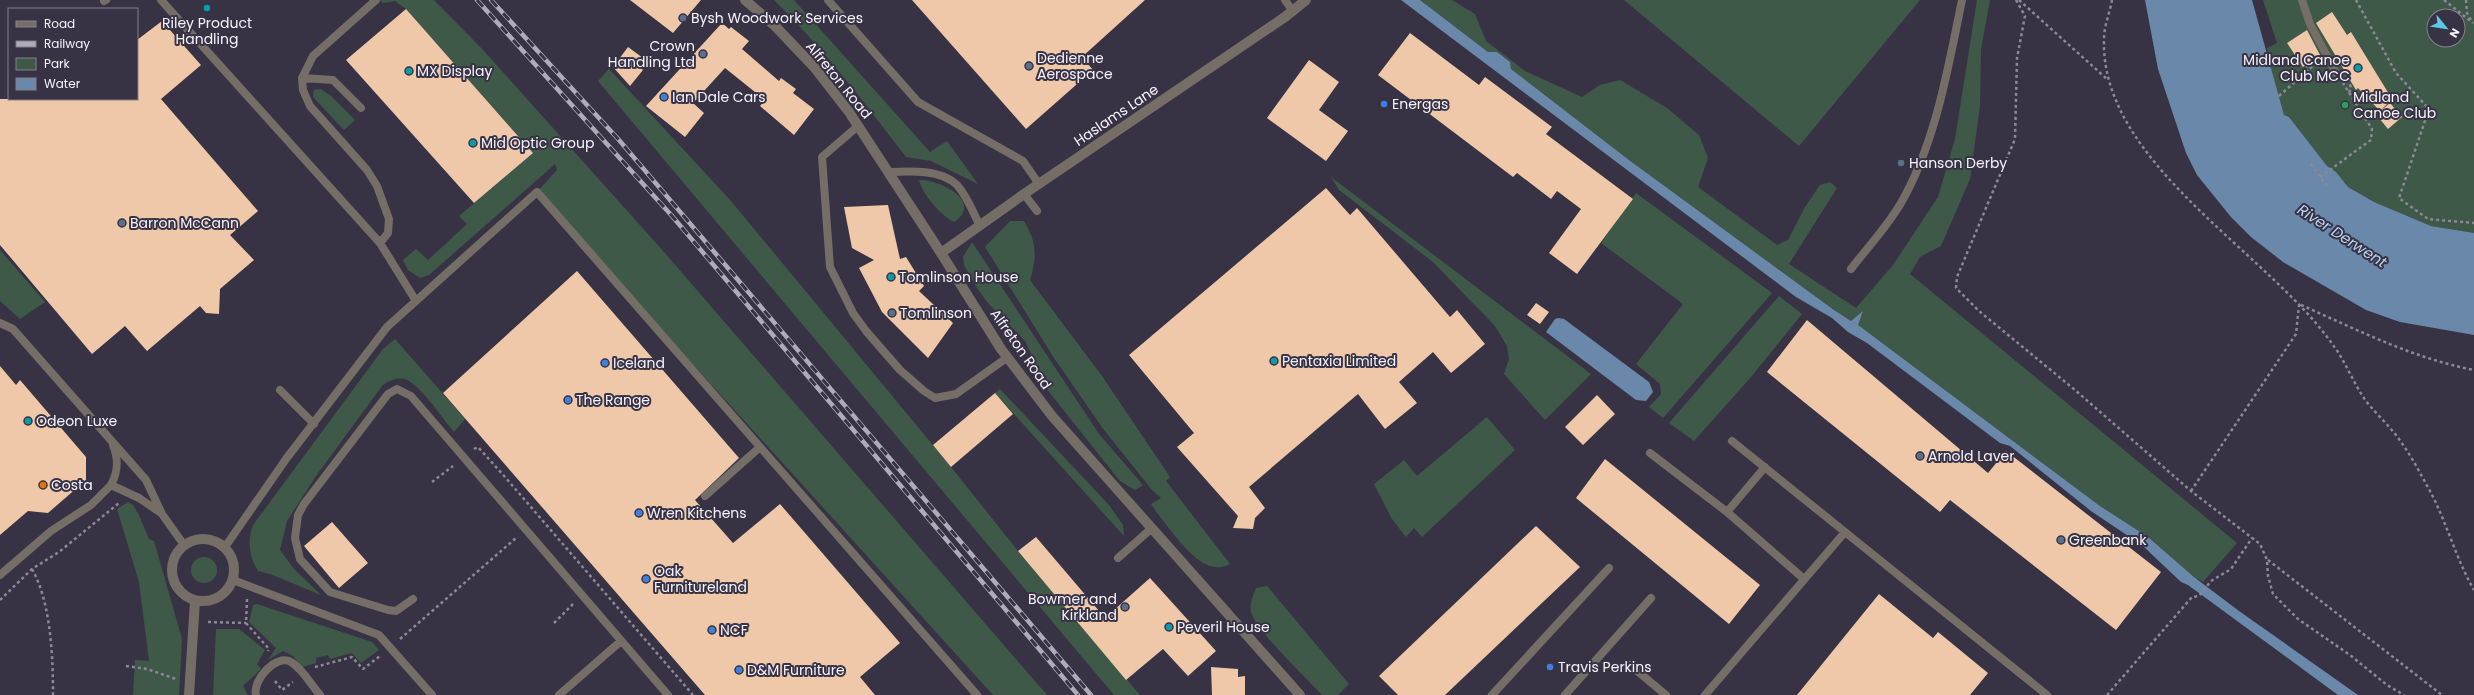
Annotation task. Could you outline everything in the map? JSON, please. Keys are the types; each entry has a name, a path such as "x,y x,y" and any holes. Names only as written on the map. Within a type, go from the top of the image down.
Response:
{"street":[{"name":"Alfreton Road","path":"745,0 775,26 814,67 858,126 942,253 1008,358 1052,416 1300,695"},
{"name":"Haslams Lane","path":"942,253 1024,194 1306,0"},
{"path":"205,539 215,541 224,547 233,559 233,580 229,589 214,600 195,601 182,593 174,581 173,561 184,545 205,539"},
{"path":"189,695 195,601"}],"lane":[{"path":"161,0 380,243 416,301"},
{"path":"376,0 313,56 302,78 303,90 310,106 367,170 377,186 389,219 388,234 380,243"},
{"path":"828,0 918,102 1023,160 1039,184"},
{"path":"1285,0 1292,10"},
{"path":"1851,269 1900,204 1926,148 1949,64 1962,0"},
{"path":"2302,0 2313,31 2336,73"},
{"path":"302,78 333,80 361,108"},
{"path":"858,126 822,157 830,267 853,313 866,331 900,370 934,398 956,394 1008,358"},
{"path":"888,172 913,171 940,176 956,185 980,226"},
{"path":"224,547 286,459 387,327 537,192 977,695"},
{"path":"1024,194 1037,211"},
{"path":"0,323 13,328 146,480 162,514 184,545"},
{"path":"413,599 396,611 388,610 330,592 300,559 295,538 298,515 312,492 319,486 388,394 397,389 411,396 668,695"},
{"path":"280,390 314,424"},
{"path":"0,575 52,531 91,505 111,485 117,473 116,453 111,441"},
{"path":"1732,441 2047,695"},
{"path":"705,496 760,447"},
{"path":"1650,453 1727,512 1804,579"},
{"path":"1727,512 1765,467"},
{"path":"111,485 131,494 162,514"},
{"path":"1118,558 1152,528"},
{"path":"1706,695 1845,532"},
{"path":"1492,695 1609,568"},
{"path":"233,580 378,635 391,646 432,695"},
{"path":"1565,695 1651,598"},
{"path":"559,695 621,641"},
{"path":"256,695 255,688 259,679 280,661 285,660 296,666 320,695"},
{"path":"1630,665 1666,695"}],"path":[{"path":"2018,0 2108,80"},
{"path":"2018,0 2025,16 2016,58 2015,139 1957,277 1956,288 1979,311 2075,390 2191,491 2260,544 2267,560 2268,576 2273,594 2298,619 2350,654 2387,686 2404,695"},
{"path":"2112,0 2104,38 2108,80 2125,119 2151,158 2191,205 2258,263 2300,304 2334,345 2366,400 2401,441 2431,493 2461,567 2474,590"},
{"path":"2444,0 2474,24"},
{"path":"2466,0 2467,13 2474,24"},
{"path":"2357,1 2396,73 2429,110 2399,198 2428,218 2474,223"},
{"path":"2279,96 2309,69"},
{"path":"2320,177 2371,140 2372,129 2336,73"},
{"path":"2311,164 2328,188"},
{"path":"2191,491 2296,334 2300,304"},
{"path":"2300,304 2400,349 2427,359 2474,370"},
{"path":"0,600 32,570 58,552 131,494"},
{"path":"391,646 525,530"},
{"path":"2107,695 2192,597 2199,596 2211,581 2231,569 2252,538"},
{"path":"22,556 32,570 40,587 47,616 53,695"},
{"path":"2267,560 2442,695"},
{"path":"249,586 246,623 269,649 266,654"},
{"path":"193,623 246,623"},
{"path":"126,666 147,669 190,683"}],"green space":[{"path":"380,0 434,0 484,51 664,252 1047,695 993,695 537,192 557,170 555,164 429,275 420,278 408,270 403,260 416,249 428,260 467,224 459,216 533,153 406,9 395,1 383,3"},
{"path":"774,0 794,0 930,152 947,141 978,184 931,161 906,157 826,56"},
{"path":"1420,0 1452,0 1475,14 1486,41 1525,71 1582,97 1600,85 1620,80 1667,108 1699,135 1708,158 1698,187 1777,245 1788,240 1805,207 1820,185 1830,182 1837,188 1789,264 1856,308 1893,265 1938,197 1955,139 1977,0 1990,0 1981,49 1980,106 1970,179 1941,246 1920,257 1910,274 2237,543 2203,582 2194,577 2148,537 2100,506 1857,325 1863,312 1851,321 1834,310 1629,160 1511,69 1510,62 1497,52 1488,52"},
{"path":"1624,0 1920,0 1799,146"},
{"path":"2263,0 2474,0 2474,233 2431,226 2374,202 2348,187 2336,173 2327,166 2289,117 2284,115 2271,73 2267,48 2277,43"},
{"path":"609,69 731,201 951,467 1018,551 1140,695 1114,695 598,81"},
{"path":"321,89 331,96 355,120 344,130 313,97 314,90"},
{"path":"1331,177 1591,374 1545,420 1504,374 1509,359 1507,346 1495,326 1433,262 1339,190"},
{"path":"919,180 938,183 956,193 962,200 964,207 962,214 954,222 943,215 928,198"},
{"path":"1636,193 1772,293 1663,418 1649,407 1661,394 1660,384 1636,364 1683,304 1601,243"},
{"path":"1010,221 1024,221 1031,236 1035,257 1030,280 1102,376 1170,477 1166,481 1230,564 1220,567 1209,566 1189,552 1180,542 1151,504 1161,498 1152,490 1104,430 1054,358 985,247"},
{"path":"972,242 1099,434 1143,485 1135,490 1120,481 1049,392 1025,341 988,303 977,288 964,265 963,257"},
{"path":"0,250 45,302 20,319 0,301"},
{"path":"1779,296 1802,314 1751,377 1694,441 1669,423"},
{"path":"395,339 465,419 454,432 431,402 411,382 405,379 398,379 384,384 316,476 287,521 280,550 294,569 321,595 270,574 258,571 250,549 250,537 253,525 383,349"},
{"path":"1000,389 1109,505 1123,525 1124,536 995,393"},
{"path":"1487,417 1515,450 1422,537 1414,528 1406,537 1392,519 1374,484 1404,460 1417,476"},
{"path":"128,502 133,505 139,515 149,539 154,541 182,639 179,695 133,695 135,660 149,661 139,582 117,509"},
{"path":"204,557 213,561 217,570 213,579 204,583 195,579 191,570 195,561"},
{"path":"1267,586 1349,684 1338,695 1322,695 1261,630 1254,620 1251,612 1251,603 1256,588"},
{"path":"257,604 372,642 379,650 361,663 352,653 330,659 328,655 316,658 316,663 302,667 293,656 283,651 268,660 276,648 249,622 253,605"},
{"path":"216,629 239,629 265,650 257,664 261,669 243,686 248,695 213,695"}],"water":[{"path":"1401,0 1420,0 1488,52 1497,52 1510,62 1511,69 1629,160 1834,310 1851,321 1863,311 1858,325 2100,506 2148,537 2194,577 2239,611 2358,695 2338,695 2188,585 2181,582 2143,546 2091,511 2010,446 2000,443 1867,343 1848,332 1832,318 1796,297"},
{"name":"River Derwent","path":"2145,0 2252,0 2284,115 2289,117 2327,166 2336,172 2348,187 2374,202 2431,226 2474,233 2474,335 2400,322 2366,310 2283,262 2251,237 2231,217 2197,175 2186,153 2158,69"},
{"path":"1555,319 1564,319 1649,382 1653,392 1646,401 1636,400 1546,332"}],"building":[{"path":"630,0 701,0 673,33"},
{"path":"912,0 1145,0 1082,57 1093,70 1026,129"},
{"path":"406,9 533,153 474,203 346,60"},
{"path":"2332,12 2347,35 2351,32 2392,99 2380,111 2358,88 2356,90 2316,23"},
{"name":"Barron McCann","path":"162,21 201,65 161,99 258,211 230,235 254,260 220,289 219,314 206,313 200,306 147,351 125,326 92,354 0,245 0,99 138,100 138,39"},
{"path":"722,23 729,29 731,27 749,41 742,49 779,81 781,78 796,89 793,93 814,109 794,135 760,106 765,100 725,68 693,103 704,113 685,137 646,106"},
{"path":"2307,30 2320,55 2303,67 2287,43"},
{"path":"1410,33 1479,85 1485,77 1552,127 1546,134 1633,199 1577,274 1549,253 1581,209 1557,191 1551,199 1517,173 1513,177 1378,75"},
{"path":"628,47 643,58 638,65 643,70 630,86 613,67"},
{"path":"1309,60 1339,82 1319,110 1348,131 1326,161 1267,118"},
{"path":"2390,103 2402,117 2388,129 2379,118 2379,112"},
{"name":"Pentaxia Limited","path":"1326,188 1350,215 1357,208 1450,317 1457,310 1485,344 1451,373 1433,352 1399,382 1417,403 1385,429 1358,394 1249,487 1265,508 1255,518 1253,529 1233,528 1238,516 1177,447 1194,433 1129,355"},
{"name":"Tomlinson House","path":"888,205 900,259 906,257 924,286 919,291 953,323 928,358 882,312 859,268 874,260 852,248 844,207"},
{"path":"577,271 739,458 695,500 733,543 780,504 900,643 860,677 875,695 705,695 443,393"},
{"path":"1536,303 1549,312 1540,324 1527,315"},
{"path":"1807,320 1988,473 2006,451 2161,572 2116,630 1950,500 1940,512 1767,372"},
{"name":"Odeon Luxe","path":"0,366 16,385 20,380 86,457 86,480 48,513 28,511 0,535"},
{"path":"995,393 1013,414 951,467 933,445"},
{"path":"1597,395 1615,414 1583,445 1565,427"},
{"path":"1605,459 1760,585 1729,624 1576,498"},
{"path":"332,522 368,563 339,588 304,546"},
{"path":"1536,526 1580,567 1445,695 1398,695 1379,676"},
{"path":"1036,537 1105,618 1150,578 1216,651 1188,676 1163,649 1126,680 1018,551"},
{"path":"1879,594 1933,638 1938,632 1988,673 1970,695 1797,695"},
{"path":"1211,667 1238,669 1238,677 1245,676 1245,695 1212,695"}],"railway":[{"path":"477,0 672,216 1078,695"},
{"path":"491,0 619,140 1091,695"}],"place":[{"name":"Riley Product Handling","path":"207,8"},
{"name":"Bysh Woodwork Services","path":"683,18"},
{"name":"Crown Handling Ltd","path":"703,54"},
{"name":"Dedienne Aerospace","path":"1029,66"},
{"name":"Midland Canoe Club MCC","path":"2358,68"},
{"name":"MX Display","path":"409,71"},
{"name":"Ian Dale Cars","path":"664,97"},
{"name":"Energas","path":"1384,104"},
{"name":"Midland Canoe Club","path":"2345,105"},
{"name":"Mid Optic Group","path":"473,143"},
{"name":"Hanson Derby","path":"1901,163"},
{"name":"Barron McCann","path":"122,223"},
{"name":"Tomlinson House","path":"891,277"},
{"name":"Tomlinson","path":"892,313"},
{"name":"Pentaxia Limited","path":"1274,361"},
{"name":"Iceland","path":"605,363"},
{"name":"The Range","path":"568,400"},
{"name":"Odeon Luxe","path":"28,421"},
{"name":"Arnold Laver","path":"1920,456"},
{"name":"Costa","path":"43,485"},
{"name":"Wren Kitchens","path":"639,513"},
{"name":"Greenbank","path":"2061,540"},
{"name":"Oak Furnitureland","path":"646,579"},
{"name":"Bowmer and Kirkland","path":"1125,607"},
{"name":"Peveril House","path":"1169,627"},
{"name":"NCF","path":"712,630"},
{"name":"Travis Perkins","path":"1550,667"},
{"name":"D&M Furniture","path":"739,670"}]}
